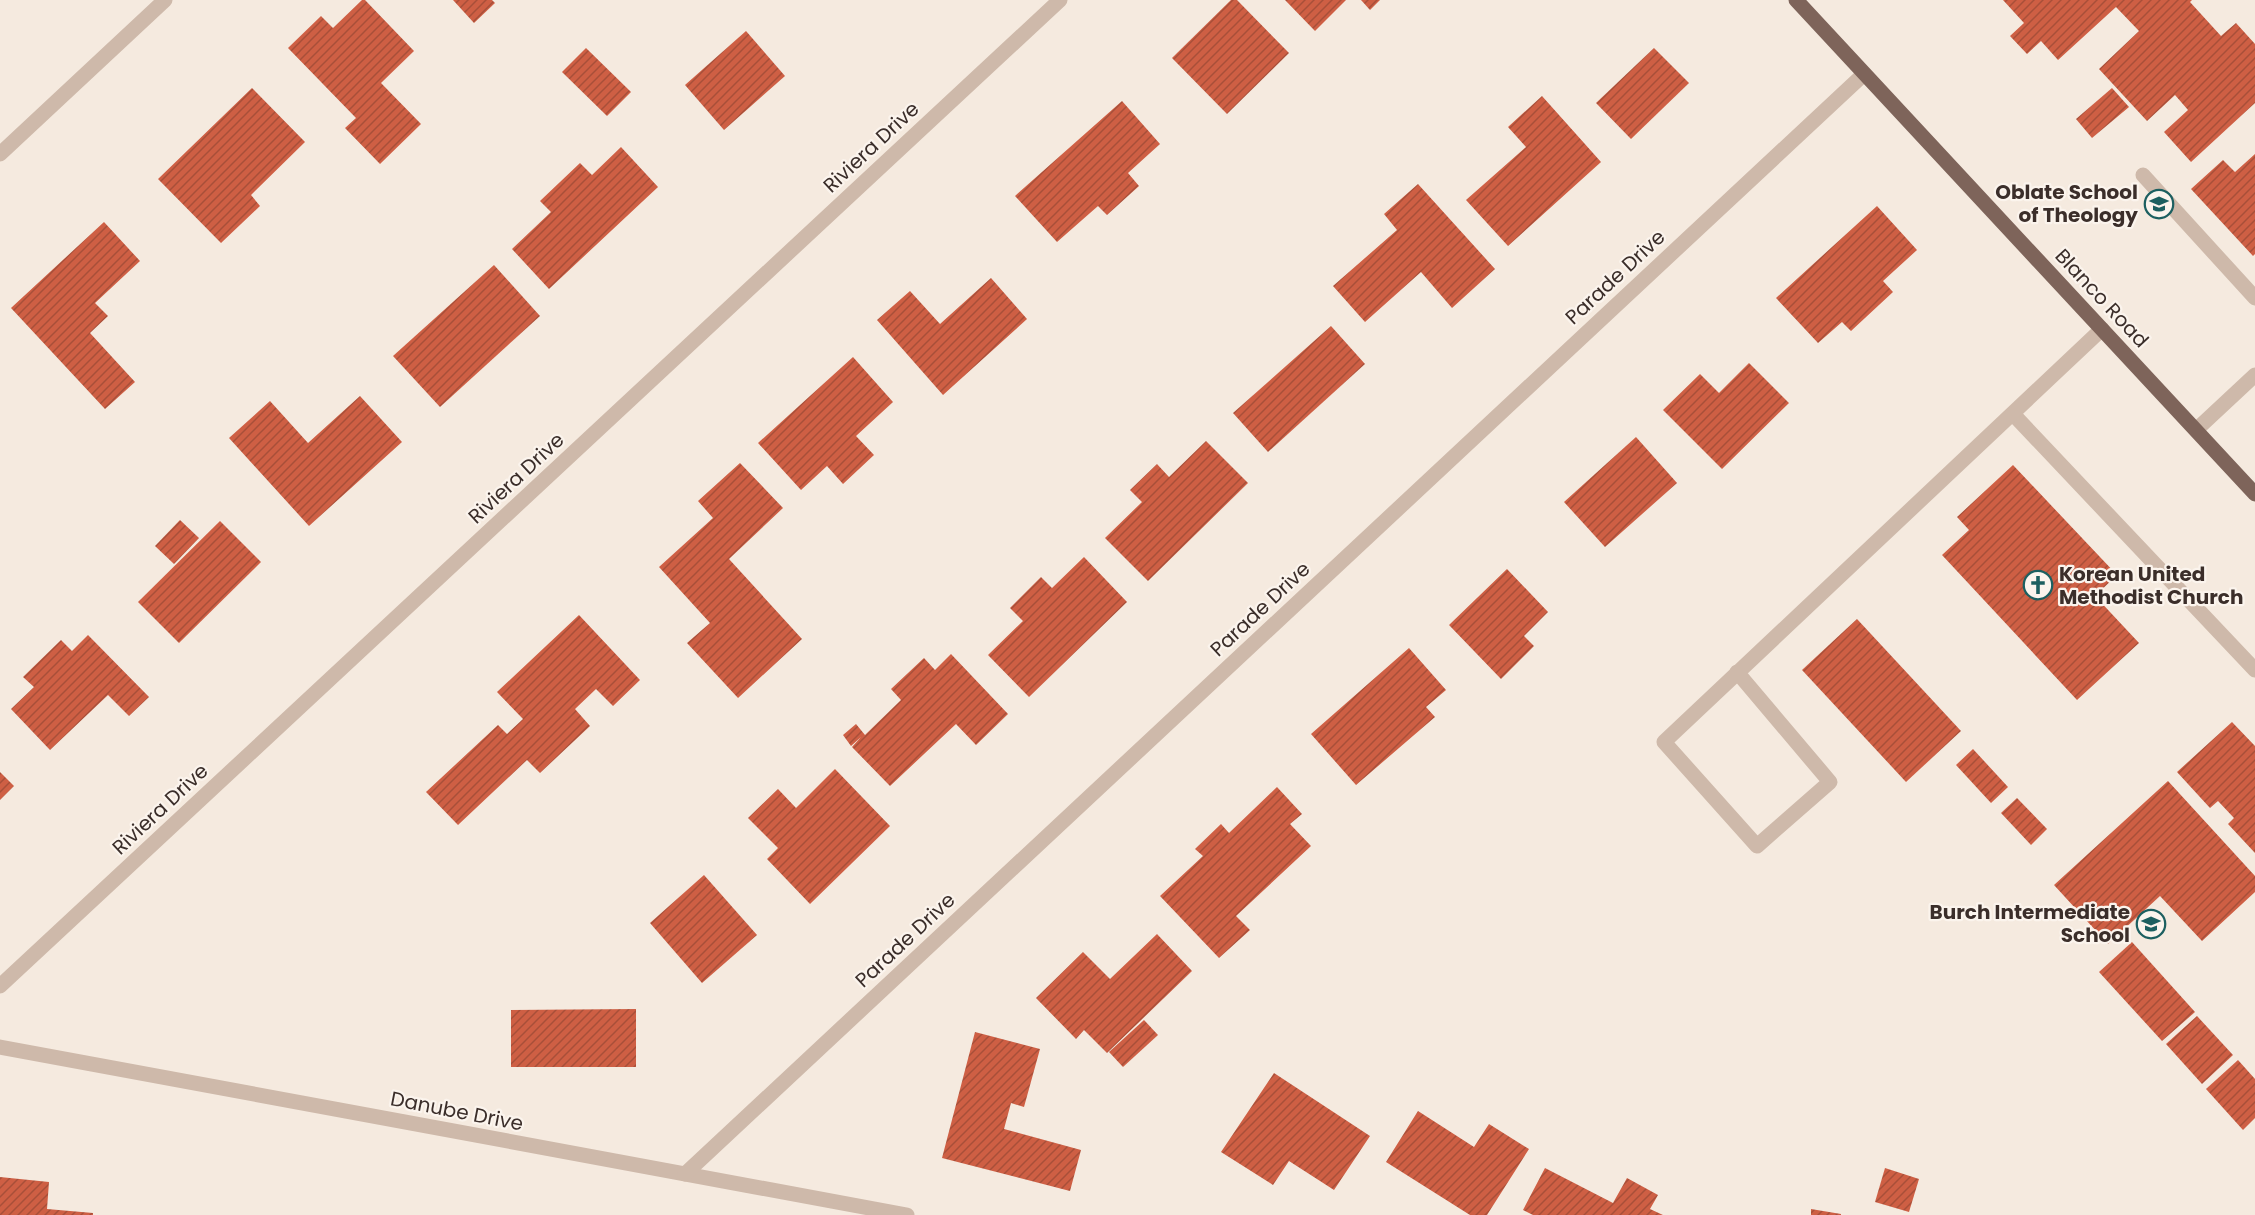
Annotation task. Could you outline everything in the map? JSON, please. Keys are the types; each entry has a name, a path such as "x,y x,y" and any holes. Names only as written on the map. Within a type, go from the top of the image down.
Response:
{"main road":[{"name":"Blanco Road","path":"1796,0 2255,494"}],"street":[{"path":"0,154 165,0"},
{"name":"Riviera Drive","path":"0,986 1060,0"},
{"name":"Parade Drive","path":"685,1174 1864,74"},
{"path":"2143,175 2255,298"},
{"path":"1737,672 1830,782 1757,846 1664,741 1737,672 2102,330"},
{"path":"2196,430 2255,375"},
{"path":"2013,414 2255,670"},
{"name":"Danube Drive","path":"0,1047 907,1215"}],"building":[{"path":"362,0 365,0 414,51 381,83 421,124 380,164 345,128 356,118 288,48 321,16 333,28"},
{"path":"453,0 492,0 495,3 474,23"},
{"path":"1231,0 1237,0 1289,53 1227,114 1172,58"},
{"path":"1285,0 1346,0 1315,31"},
{"path":"1361,0 1380,0 1370,10"},
{"path":"2003,0 2192,0 2190,2 2221,36 2236,23 2255,44 2255,103 2191,162 2164,132 2188,110 2175,95 2147,121 2099,69 2139,31 2116,7 2058,60 2041,41 2027,54 2010,36 2024,23"},
{"path":"746,31 785,76 724,130 685,85"},
{"path":"586,48 631,92 607,116 562,72"},
{"path":"1654,48 1689,83 1631,139 1596,103"},
{"path":"252,88 305,142 251,195 260,206 221,243 158,179"},
{"path":"2112,88 2129,107 2092,138 2076,119"},
{"path":"1542,96 1601,162 1508,246 1466,200 1526,147 1508,127"},
{"path":"1122,101 1160,144 1128,173 1139,186 1107,215 1098,206 1057,242 1015,196"},
{"path":"621,147 658,187 549,289 512,249 551,212 540,201 580,163 592,175"},
{"path":"2255,154 2255,254 2253,256 2191,189 2223,160 2235,172"},
{"path":"1418,184 1495,269 1452,308 1421,272 1365,322 1333,286 1397,230 1384,214"},
{"path":"1877,206 1917,250 1883,281 1893,292 1851,331 1842,322 1818,343 1776,298"},
{"path":"104,222 140,261 95,303 108,316 90,333 135,382 105,409 11,308"},
{"path":"494,265 540,316 440,407 393,356"},
{"path":"991,278 1027,319 943,395 877,320 910,291 940,324"},
{"path":"1331,326 1365,364 1268,452 1233,413"},
{"path":"853,357 893,402 856,436 874,455 843,484 827,466 801,490 758,443"},
{"path":"1749,363 1789,403 1722,469 1663,410 1700,374 1719,393"},
{"path":"360,396 402,442 309,526 229,438 270,401 308,443"},
{"path":"1636,437 1677,483 1605,547 1564,502"},
{"path":"1206,441 1248,483 1148,581 1105,538 1142,502 1130,490 1157,464 1169,477"},
{"path":"740,463 783,508 729,559 802,639 738,698 687,643 710,623 659,567 713,518 698,501"},
{"name":"Korean United Methodist Church","path":"2013,465 2117,575 2095,596 2139,643 2077,700 1942,555 1969,530 1957,517"},
{"path":"180,520 199,538 174,564 155,546"},
{"path":"220,521 261,562 179,643 138,602"},
{"path":"1084,557 1127,602 1029,697 988,655 1023,621 1010,608 1041,577 1052,588"},
{"path":"1507,569 1548,612 1524,636 1534,646 1501,679 1449,625"},
{"path":"579,615 640,680 613,706 596,689 575,709 590,726 540,773 527,760 458,825 426,792 498,725 507,734 523,719 497,692"},
{"path":"1857,619 1961,731 1906,782 1802,670"},
{"path":"88,635 149,697 129,716 108,695 50,750 11,709 34,687 23,677 61,640 72,651"},
{"path":"1409,648 1446,690 1426,707 1435,717 1356,785 1311,734"},
{"path":"951,654 1008,714 976,745 956,724 890,786 852,747 861,737 851,746 843,735 856,724 865,735 901,700 891,689 924,658 935,670"},
{"path":"2232,722 2255,746 2255,853 2228,824 2234,818 2218,801 2210,808 2177,772"},
{"path":"1973,749 2008,787 1991,803 1956,765"},
{"path":"835,769 890,826 810,904 767,859 778,848 748,818 778,789 796,808"},
{"path":"0,772 14,786 0,800"},
{"path":"2168,781 2255,876 2255,892 2202,941 2160,896 2108,944 2054,885"},
{"path":"1277,787 1302,814 1290,824 1311,846 1236,916 1250,930 1219,958 1160,896 1203,856 1195,849 1221,824 1229,833"},
{"path":"2017,798 2047,829 2031,845 2001,813"},
{"path":"704,875 757,935 702,983 650,923"},
{"path":"1157,934 1192,971 1107,1053 1084,1030 1076,1039 1036,998 1083,952 1110,979"},
{"path":"2132,942 2195,1012 2162,1041 2099,972"},
{"path":"636,1009 636,1067 511,1067 511,1010"},
{"path":"2197,1016 2233,1055 2202,1084 2166,1044"},
{"path":"1144,1020 1158,1035 1123,1067 1109,1052"},
{"path":"975,1032 1040,1049 1024,1107 1011,1103 1004,1129 1081,1150 1070,1191 942,1158"},
{"path":"2238,1060 2255,1079 2255,1118 2243,1130 2206,1089"},
{"path":"1274,1073 1370,1136 1334,1190 1289,1161 1273,1185 1221,1152"},
{"path":"1418,1111 1474,1147 1489,1124 1529,1149 1487,1215 1470,1215 1386,1162"},
{"path":"1545,1168 1613,1203 1627,1178 1658,1195 1650,1209 1663,1215 1533,1215 1523,1210"},
{"path":"1885,1168 1919,1179 1909,1212 1875,1202"},
{"path":"0,1177 49,1182 47,1209 93,1213 93,1215 0,1215"},
{"path":"1811,1209 1841,1214 1841,1215 1811,1215"}],"place":[{"name":"Oblate School of Theology","path":"2159,204"},
{"name":"Korean United Methodist Church","path":"2038,585"},
{"name":"Burch Intermediate School","path":"2151,924"}]}
